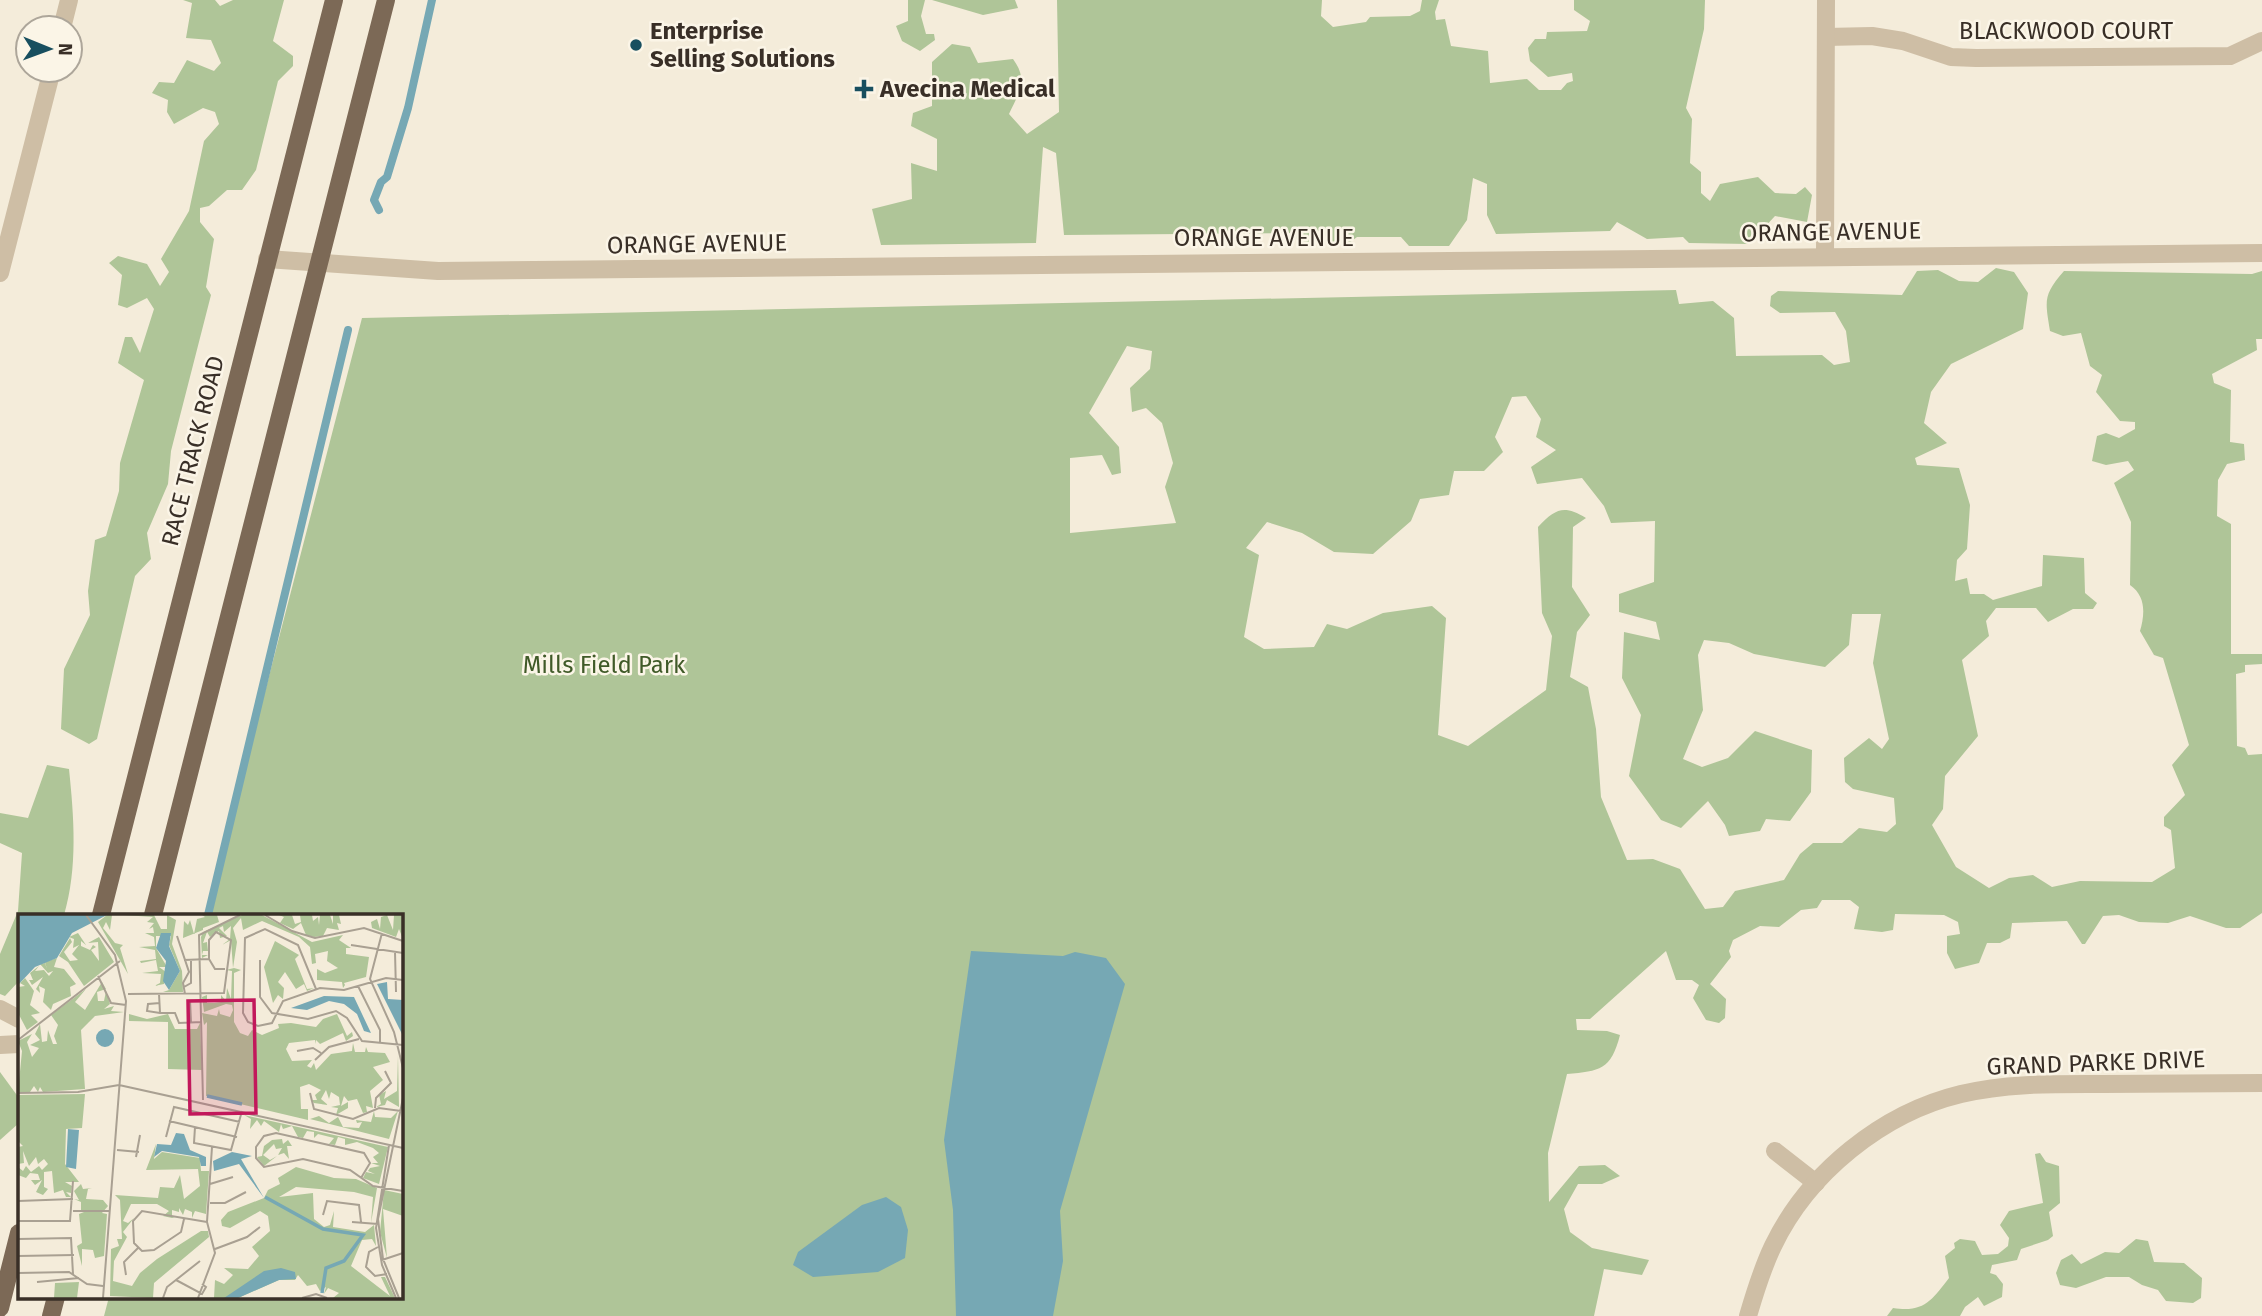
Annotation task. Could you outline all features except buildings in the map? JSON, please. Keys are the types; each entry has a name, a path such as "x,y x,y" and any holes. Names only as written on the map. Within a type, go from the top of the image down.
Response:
{"main road":[{"name":"RACE TRACK ROAD","path":"100,914 334,0"},
{"path":"153,914 386,0"},
{"path":"0,1308 18,1237"},
{"path":"51,1316 56,1298"}],"street":[{"path":"1825,257 1826,0"},
{"name":"BLACKWOOD COURT","path":"1826,37 1872,36 1903,41 1951,57 1976,58 2230,56 2262,41"},
{"path":"0,273 47,84"},
{"name":"ORANGE AVENUE","path":"267,259 438,271 2262,253"},
{"path":"0,1009 18,1018"},
{"path":"0,1045 18,1044"},
{"name":"GRAND PARKE DRIVE","path":"1748,1316 1759,1277 1774,1244 1791,1214 1816,1183 1855,1146 1884,1126 1926,1105 1960,1094 2005,1086 2262,1083"},
{"path":"1775,1151 1816,1183"}],"green space":[{"path":"183,0 215,0 220,6 233,0 284,0 273,41 293,56 293,66 278,81 256,170 242,190 227,190 209,206 200,208 200,222 214,239 206,287 211,295 171,451 168,484 147,533 151,559 135,576 97,739 89,744 61,729 64,669 90,615 88,591 95,540 106,536 119,491 120,463 144,380 118,363 125,337 132,337 140,353 154,309 147,298 127,308 118,305 122,275 109,263 118,256 147,264 160,286 169,272 161,259 189,211 204,141 219,124 215,112 203,108 174,124 167,112 168,100 152,93 159,82 174,83 187,60 214,71 221,63 211,40 186,38 192,3"},
{"path":"908,0 925,0 921,16 926,34 934,34 935,40 920,51 902,41 896,26 908,21"},
{"path":"932,0 1015,0 1018,8 983,15"},
{"path":"1057,0 1322,0 1321,16 1333,27 1366,22 1370,17 1410,16 1420,11 1422,0 1439,0 1435,12 1436,20 1445,19 1451,46 1488,51 1490,83 1527,79 1539,90 1561,90 1573,81 1572,73 1548,77 1530,61 1528,48 1535,39 1546,39 1547,32 1587,31 1590,21 1574,10 1574,0 1705,0 1704,29 1686,108 1692,119 1690,163 1701,172 1701,193 1710,201 1720,184 1758,177 1775,193 1796,194 1805,187 1812,195 1807,222 1775,216 1749,244 1689,243 1683,237 1647,239 1617,222 1610,231 1496,234 1487,215 1487,184 1473,178 1467,220 1449,246 1409,246 1401,237 1357,237 1349,243 1332,242 1324,235 1316,237 1312,242 1298,241 1293,233 1064,235 1056,153 1043,147 1036,243 881,245 872,209 912,199 911,163 937,171 937,139 911,126 913,113 932,106 932,62 952,44 970,47 978,63 1013,59 1021,74 1021,86 1009,114 1027,134 1059,112"},
{"name":"Mills Field Park","path":"1996,268 2014,272 2028,293 2023,329 1951,364 1931,392 1924,423 1947,443 1915,458 1917,465 1959,468 1970,505 1967,549 1957,560 1955,581 1967,578 1970,594 1984,594 1993,600 2042,586 2043,555 2084,558 2085,593 2097,603 2093,609 2073,609 2048,622 2036,608 1996,608 1986,621 1989,636 1962,660 1978,736 1945,776 1943,809 1932,825 1956,867 1989,888 2009,878 2033,875 2052,887 2080,881 2152,882 2175,868 2171,830 2164,826 2164,817 2185,795 2172,765 2189,745 2163,658 2154,655 2140,631 2143,618 2142,600 2130,585 2131,522 2114,483 2134,470 2128,461 2106,465 2092,461 2097,436 2106,433 2119,438 2135,429 2135,422 2120,421 2096,392 2102,375 2090,366 2081,333 2063,336 2050,331 2047,312 2049,292 2064,271 2252,274 2262,271 2262,339 2256,339 2257,350 2212,374 2214,383 2231,390 2230,442 2244,444 2245,460 2227,464 2218,480 2217,516 2231,524 2231,654 2262,654 2262,664 2245,665 2245,672 2236,674 2237,746 2245,748 2248,755 2262,754 2262,913 2240,928 2226,928 2190,916 2168,923 2139,922 2119,915 2103,916 2085,944 2082,944 2067,921 2012,923 2010,938 2000,943 1987,943 1979,963 1955,969 1947,953 1947,936 1960,934 1958,922 1944,915 1895,914 1893,930 1882,932 1854,929 1859,907 1850,900 1822,900 1817,908 1801,910 1779,927 1760,926 1733,940 1729,951 1731,957 1710,984 1726,999 1725,1018 1719,1023 1706,1020 1693,998 1699,985 1692,980 1676,980 1666,951 1590,1019 1576,1019 1577,1030 1607,1031 1620,1035 1608,1062 1596,1070 1567,1074 1548,1153 1549,1202 1579,1166 1605,1165 1620,1176 1602,1184 1578,1184 1564,1209 1570,1232 1592,1248 1649,1260 1642,1275 1604,1269 1594,1316 104,1316 109,1298 402,1298 402,914 207,914 362,318 1676,290 1679,304 1713,301 1734,318 1736,356 1822,355 1834,365 1850,362 1846,331 1835,312 1780,313 1770,306 1771,296 1778,291 1902,295 1917,271 1938,270 1959,281 1978,282","holes":["1127,346 1152,351 1150,369 1130,388 1132,412 1146,408 1162,423 1173,463 1165,487 1176,523 1070,533 1070,458 1102,455 1112,475 1121,473 1119,447 1089,413","1526,396 1541,419 1536,437 1556,450 1531,467 1537,484 1582,478 1604,506 1611,523 1655,521 1654,582 1619,594 1619,612 1656,622 1660,640 1624,632 1622,678 1641,715 1629,776 1661,820 1681,828 1708,801 1725,825 1729,836 1760,831 1766,819 1790,821 1811,792 1812,750 1755,731 1728,758 1702,767 1683,759 1703,710 1698,655 1704,640 1729,643 1754,654 1825,667 1849,645 1852,614 1881,614 1873,663 1889,739 1882,749 1869,738 1844,758 1845,782 1853,789 1894,798 1896,824 1887,832 1859,828 1842,843 1813,843 1800,854 1784,880 1735,891 1723,907 1705,909 1680,869 1653,859 1627,860 1601,797 1596,729 1588,687 1570,677 1577,632 1590,615 1572,587 1573,527 1586,518 1572,511 1555,512 1538,527 1542,613 1552,636 1546,690 1468,746 1438,735 1446,618 1432,606 1383,613 1347,629 1327,624 1314,647 1264,649 1244,637 1259,555 1246,548 1267,522 1302,533 1334,552 1373,554 1411,521 1420,499 1449,495 1454,471 1484,471 1503,452 1495,437 1512,397"]},
{"path":"47,765 69,769 74,842 64,914 18,914 18,982 5,996 0,994 0,954 18,911 22,853 0,843 0,813 28,818"},
{"path":"0,1072 18,1097 18,1124 0,1140"},
{"path":"2040,1153 2046,1162 2059,1166 2060,1203 2049,1212 2053,1236 2021,1249 2017,1260 1992,1265 1990,1273 1996,1275 2003,1284 2002,1297 1984,1306 1978,1297 1965,1307 1960,1316 1887,1316 1893,1308 1920,1307 1932,1298 1949,1278 1945,1256 1955,1248 1954,1243 1960,1239 1975,1241 1982,1255 1998,1254 2008,1246 2009,1238 2000,1225 2009,1211 2043,1203 2035,1154"},
{"path":"2136,1239 2148,1241 2154,1262 2184,1263 2202,1278 2201,1298 2193,1303 2166,1301 2158,1290 2129,1277 2106,1277 2076,1288 2060,1285 2056,1273 2061,1260 2072,1254 2081,1264 2105,1252 2119,1253"}],"water":[{"path":"971,951 1063,956 1075,952 1106,958 1125,984 1060,1211 1063,1261 1053,1316 956,1316 953,1210 944,1140"},
{"path":"886,1197 901,1207 908,1230 905,1258 878,1272 813,1277 793,1265 798,1252 862,1205"}],"waterway":[{"path":"379,210 374,200 381,182 387,177 408,108 432,0"},
{"path":"208,914 348,330"}],"place":[{"name":"Enterprise Selling Solutions","path":"636,45"},
{"name":"Avecina Medical","path":"864,89"}]}
